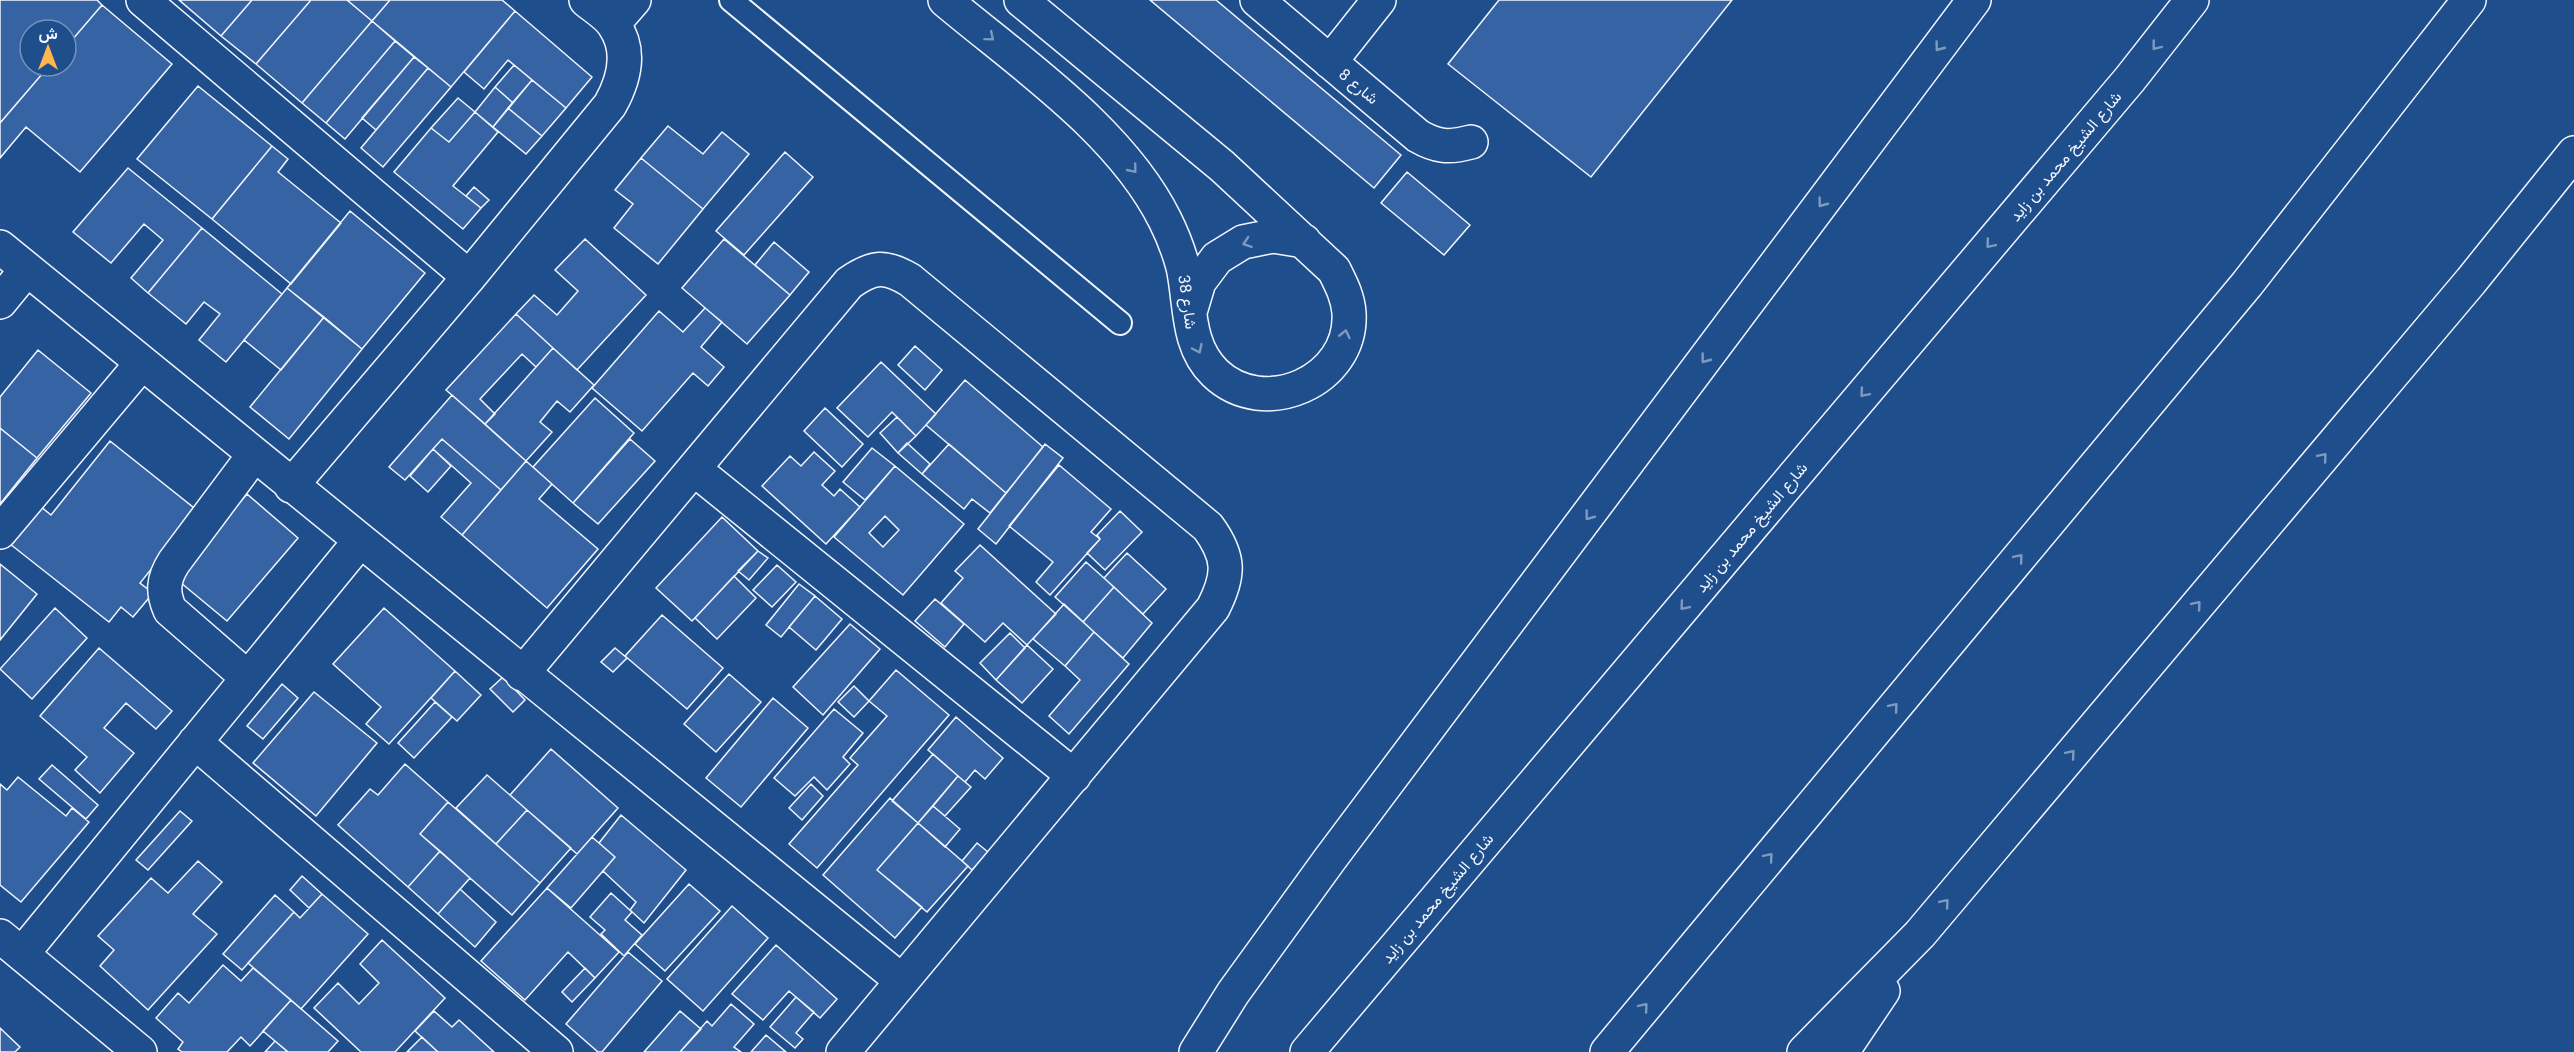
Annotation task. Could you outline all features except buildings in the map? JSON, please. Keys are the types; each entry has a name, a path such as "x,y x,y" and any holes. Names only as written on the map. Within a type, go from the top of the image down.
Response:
{"main road":[{"path":"143,0 469,277"},
{"path":"291,486 469,277 610,105 621,86 625,65 624,12 586,0"},
{"name":"شارع 38","path":"945,0 1080,113 1112,143 1142,180 1166,221 1182,265 1192,335 1201,356 1216,374 1235,387 1257,394 1281,394 1302,388 1322,375 1337,358 1346,336 1349,313 1345,291 1334,270 1222,166 1021,0"},
{"name":"شارع 8","path":"1257,0 1418,136 1434,146 1453,147 1471,142"},
{"path":"1330,62 1379,0"},
{"path":"1196,1052 1233,993 1330,859 1974,0"},
{"name":"شارع الشيخ محمد بن زايد","path":"1307,1052 2122,88 2192,0"},
{"path":"1607,1052 2247,284 2469,0"},
{"path":"1803,1052 1920,933 2463,291 2574,153"},
{"path":"1190,312 1199,282 1217,258 1243,242 1273,236 1304,241"},
{"path":"0,247 902,981"},
{"path":"522,674 849,283 863,273 879,268 896,271 910,280 1208,527 1221,545 1226,567 1223,589 1213,608 843,1052"},
{"path":"0,302 27,269"},
{"path":"0,532 142,363"},
{"path":"248,678 170,610 165,598 164,585 167,573 174,562 254,455"},
{"path":"694,469 1074,776"},
{"path":"140,1052 11,945 195,742 360,541"},
{"path":"195,742 556,1052"},
{"path":"1842,1052 1920,933"}],"lane":[{"path":"731,0 1120,323"}]}
